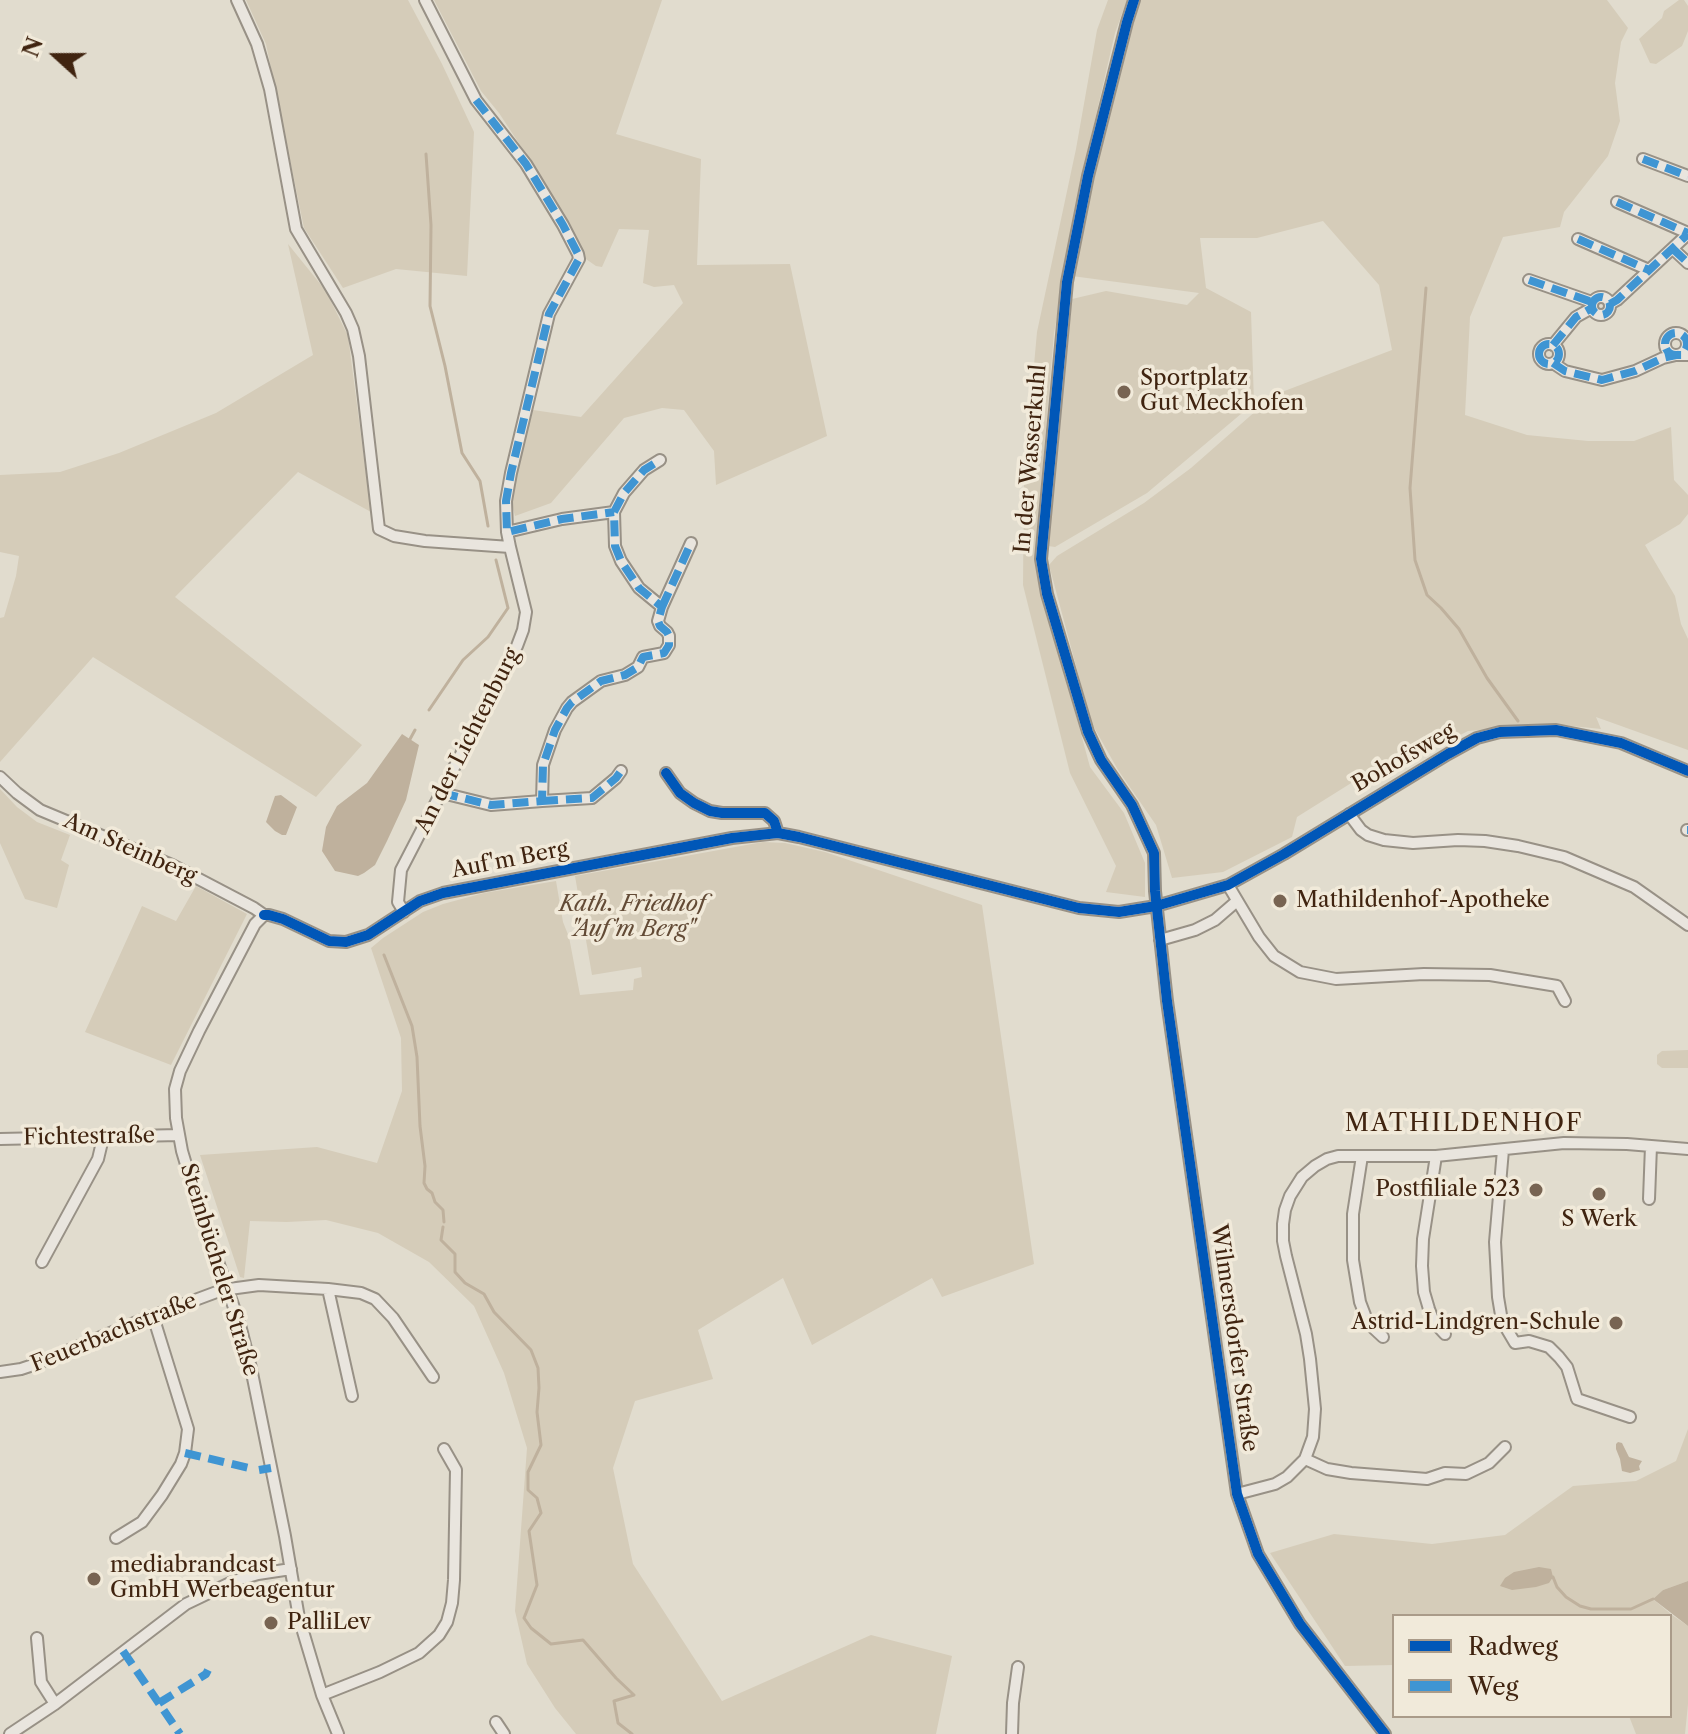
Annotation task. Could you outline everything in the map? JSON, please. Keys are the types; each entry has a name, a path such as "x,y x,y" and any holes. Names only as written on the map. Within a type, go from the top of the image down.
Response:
{"street":[{"path":"237,0 257,44 270,89 296,229 353,329 359,356 379,529 394,536 425,541 510,547"},
{"name":"An der Lichtenburg","path":"404,912 398,902 401,870 523,630 526,612 507,532 506,501 549,314 579,259 551,203 526,164 476,100 425,0"},
{"name":"In der Wasserkuhl","path":"1134,0 1088,176 1067,282 1041,559 1047,594 1088,732 1101,760 1137,815 1154,853 1156,906"},
{"path":"1643,159 1688,176"},
{"path":"1553,345 1595,299 1607,299 1610,304 1617,300 1688,234 1617,202"},
{"path":"1578,239 1649,270"},
{"path":"1673,249 1688,263"},
{"path":"1529,280 1592,305"},
{"path":"1553,363 1559,352 1553,345 1543,345 1539,353 1543,362 1602,380 1635,371 1657,360 1688,355"},
{"path":"660,460 644,470 624,493 614,512 615,546 621,561 639,588 662,607"},
{"path":"507,532 562,519 614,512"},
{"path":"542,801 543,765 555,730 567,708 601,681 625,675 638,667 643,657 664,653 669,645 669,636 658,621 691,543"},
{"name":"Bohofsweg","path":"1156,906 1228,885 1448,754 1477,738 1500,732 1556,730 1621,743 1688,771"},
{"path":"442,793 491,805 592,798 621,771"},
{"name":"Auf'm Berg","path":"666,773 680,793 694,803 722,813 765,813 774,821 778,833"},
{"name":"Am Steinberg","path":"0,777 40,810 172,865 264,915"},
{"path":"1349,814 1361,830 1384,840 1413,843 1485,841 1564,857 1634,887 1688,925"},
{"name":"Auf'm Berg","path":"264,915 277,917 337,942 355,940 368,935 420,901 443,893 732,838 778,833 1079,908 1119,912 1156,906"},
{"path":"1228,885 1274,956 1300,972 1336,979 1424,974 1490,975 1557,986 1565,1001"},
{"path":"1160,940 1195,930 1215,920 1237,901"},
{"name":"Wilmersdorfer Straße","path":"1156,906 1176,1069 1237,1494 1258,1554 1300,1624 1385,1734"},
{"name":"Steinbücheler Straße","path":"264,915 251,931 180,1071 175,1089 176,1118 196,1198 240,1325 299,1618 322,1695 338,1734"},
{"name":"Fichtestraße","path":"0,1139 179,1135"},
{"path":"42,1262 98,1159 103,1138"},
{"path":"1237,1494 1275,1484 1287,1477 1305,1459 1313,1437 1315,1409 1306,1334 1283,1241 1285,1210 1296,1185 1315,1166 1338,1156 1436,1156 1534,1145 1581,1143 1688,1149"},
{"path":"1649,1199 1651,1146"},
{"path":"1503,1150 1495,1242 1502,1321 1515,1343 1529,1341 1549,1347 1559,1357 1567,1367 1577,1399 1630,1417"},
{"path":"1362,1156 1353,1214 1353,1260 1360,1302 1368,1323 1383,1337"},
{"path":"1436,1156 1423,1239 1422,1266 1429,1309 1434,1322 1445,1334"},
{"name":"Feuerbachstraße","path":"0,1372 36,1364 226,1289 259,1285 328,1289 361,1293 375,1299 393,1318 433,1377"},
{"path":"328,1289 352,1396"},
{"path":"116,1538 142,1522 162,1495 185,1453 188,1429 153,1316"},
{"path":"1305,1459 1327,1469 1351,1473 1427,1479 1445,1473 1466,1474 1489,1463 1505,1447"},
{"path":"322,1695 419,1653 439,1635 447,1622 454,1580 456,1470 444,1449"},
{"path":"10,1734 55,1704 186,1604 234,1581 291,1569"},
{"path":"37,1638 41,1682 55,1704"},
{"path":"1012,1734 1018,1667"},
{"path":"496,1722 504,1734"}],"green space":[{"path":"246,0 408,0 474,132 467,276 396,269 343,288 304,228 266,44"},
{"path":"434,0 662,0 616,134 701,159 697,265 790,264 827,436 716,485 714,451 684,410 662,408 624,418 551,503 515,516 512,505 514,482 533,410 581,417 683,303 674,285 654,287 643,283 649,230 619,229 602,267 583,257 549,189 481,91"},
{"path":"1108,0 1127,0 1115,33 1087,154 1054,333 1035,558 1090,767 1124,813 1145,863 1145,897 1106,892 1116,866 1070,773 1023,585 1024,475 1037,332 1076,149 1097,30"},
{"path":"1139,0 1607,0 1628,28 1621,42 1615,83 1620,121 1608,156 1564,212 1560,227 1503,237 1470,317 1465,415 1527,435 1588,441 1634,441 1671,427 1674,480 1688,495 1688,514 1680,524 1645,545 1675,596 1688,639 1688,750 1596,717 1601,729 1552,724 1468,731 1386,773 1364,775 1297,817 1292,837 1223,872 1172,878 1156,825 1118,770 1091,722 1049,565 1057,556 1144,503 1191,468 1274,395 1392,350 1379,285 1323,221 1257,238 1200,238 1206,288 1251,312 1254,403 1147,493 1055,547 1048,546 1072,299 1106,291 1187,305 1199,293 1072,276"},
{"path":"1679,0 1684,0 1688,6 1688,31 1682,46 1656,64 1650,63 1639,39 1662,18 1664,11"},
{"path":"288,244 326,291 348,336 371,512 298,472 175,597 362,745 316,797 93,657 0,762 0,618 4,617 19,556 0,552 0,475 60,472 119,453 216,413 313,355"},
{"path":"0,789 37,822 70,835 61,860 69,865 57,908 25,899 0,843"},
{"name":"Kath. Friedhof \"Auf'm Berg\"","path":"763,842 785,843 825,852 982,905 1034,1264 942,1297 932,1278 812,1345 783,1278 698,1330 713,1379 635,1401 613,1468 633,1564 722,1701 871,1635 952,1656 936,1734 576,1734 527,1664 515,1611 527,1448 504,1373 474,1306 429,1262 378,1233 326,1220 250,1221 244,1278 240,1277 200,1155 317,1147 377,1163 402,1091 401,1038 371,948 423,912 484,893 556,881 580,995 633,990 634,979 642,977 641,967 592,975 575,876"},
{"path":"196,886 247,914 171,1065 85,1032 142,906 176,921"},
{"path":"1688,1050 1688,1068 1662,1068 1657,1064 1657,1055 1662,1051"},
{"path":"1688,1429 1688,1581 1663,1590 1653,1599 1671,1614 1392,1614 1392,1665 1345,1666 1270,1553 1334,1534 1432,1544 1505,1535 1573,1486 1636,1481 1676,1461"},
{"path":"1672,1615 1688,1626 1685,1734 1636,1734 1630,1718 1672,1718"}],"shaded area":[{"path":"402,734 419,745 406,800 387,841 375,865 364,873 358,876 335,871 322,851 326,827 337,806 367,783"},
{"path":"281,795 297,807 286,835 275,831 266,822 275,796"},
{"path":"1618,1442 1622,1443 1629,1457 1642,1461 1640,1470 1630,1473 1622,1471 1616,1449"},
{"path":"1539,1567 1551,1569 1553,1577 1549,1583 1512,1590 1500,1586 1514,1572"},
{"path":"1688,1581 1688,1626 1653,1599 1663,1590"}],"waterway":[{"path":"426,154 431,225 430,306 462,453 480,481 488,526"},
{"path":"1426,288 1410,488 1415,560 1427,595 1459,629 1487,678 1518,721"},
{"path":"429,710 463,660 488,637 508,608 496,560"},
{"path":"409,741 415,730"},
{"path":"384,955 412,1026 417,1057 424,1183 443,1210 444,1222"},
{"path":"443,1227 441,1240 455,1254 455,1272 465,1283 484,1294 494,1312 531,1350 538,1368 537,1412 541,1445 528,1472 528,1490 537,1498 541,1513 529,1531 537,1585 524,1618 551,1644 583,1640 634,1695 614,1701 618,1723 632,1734"},
{"path":"1553,1577 1566,1597 1591,1609 1631,1609 1653,1599"}],"marked path":[{"path":"476,100 526,164 563,225 579,259 549,314 511,473 506,501 507,532 562,519 614,512"},
{"path":"1643,159 1688,176"},
{"path":"1617,202 1688,233"},
{"path":"1610,304 1688,234"},
{"path":"1578,239 1649,270"},
{"path":"1673,249 1688,263"},
{"path":"1529,280 1592,302"},
{"path":"1601,297 1610,306 1601,315 1592,306 1601,297"},
{"path":"1553,345 1576,317 1592,308"},
{"path":"1676,333 1684,336 1687,344 1684,352 1676,355 1668,352 1665,344 1668,336 1676,333"},
{"path":"1549,344 1556,347 1559,354 1556,361 1549,364 1542,361 1539,354 1542,347 1549,344"},
{"path":"1553,363 1565,371 1602,380 1635,371 1663,358 1688,355"},
{"path":"442,793 491,805 542,801 543,765 555,730 567,708 601,681 625,675 638,667 643,657 664,653 669,645 669,636 658,621 662,607 639,588 621,561 615,546 614,512 624,493 644,470 660,460"},
{"path":"662,607 691,543"},
{"path":"542,801 592,798 621,771"},
{"path":"185,1453 249,1468"},
{"path":"259,1470 271,1468"},
{"path":"123,1651 180,1734"},
{"path":"159,1703 208,1670"}],"cycle path":[{"path":"1134,0 1088,176 1067,282 1041,559 1047,594 1088,732 1101,760 1132,805 1154,853 1167,1001 1237,1494 1258,1554 1300,1624 1385,1734"},
{"path":"264,915 283,919 329,941 346,942 368,935 420,901 443,893 732,838 778,833 1079,908 1119,912 1156,906 1228,885 1448,754 1477,738 1500,732 1556,730 1621,743 1688,771"},
{"path":"666,773 680,793 694,803 722,813 765,813 774,821 778,833"}],"place":[{"name":"Sportplatz Gut Meckhofen","path":"1124,392"},
{"name":"Mathildenhof-Apotheke","path":"1280,901"},
{"name":"Postfiliale 523","path":"1536,1190"},
{"name":"S Werk","path":"1599,1194"},
{"name":"Astrid-Lindgren-Schule","path":"1616,1323"},
{"name":"mediabrandcast GmbH Werbeagentur","path":"94,1579"},
{"name":"PalliLev","path":"271,1623"}],"district":[{"name":"MATHILDENHOF","path":"1464,1124"}]}
